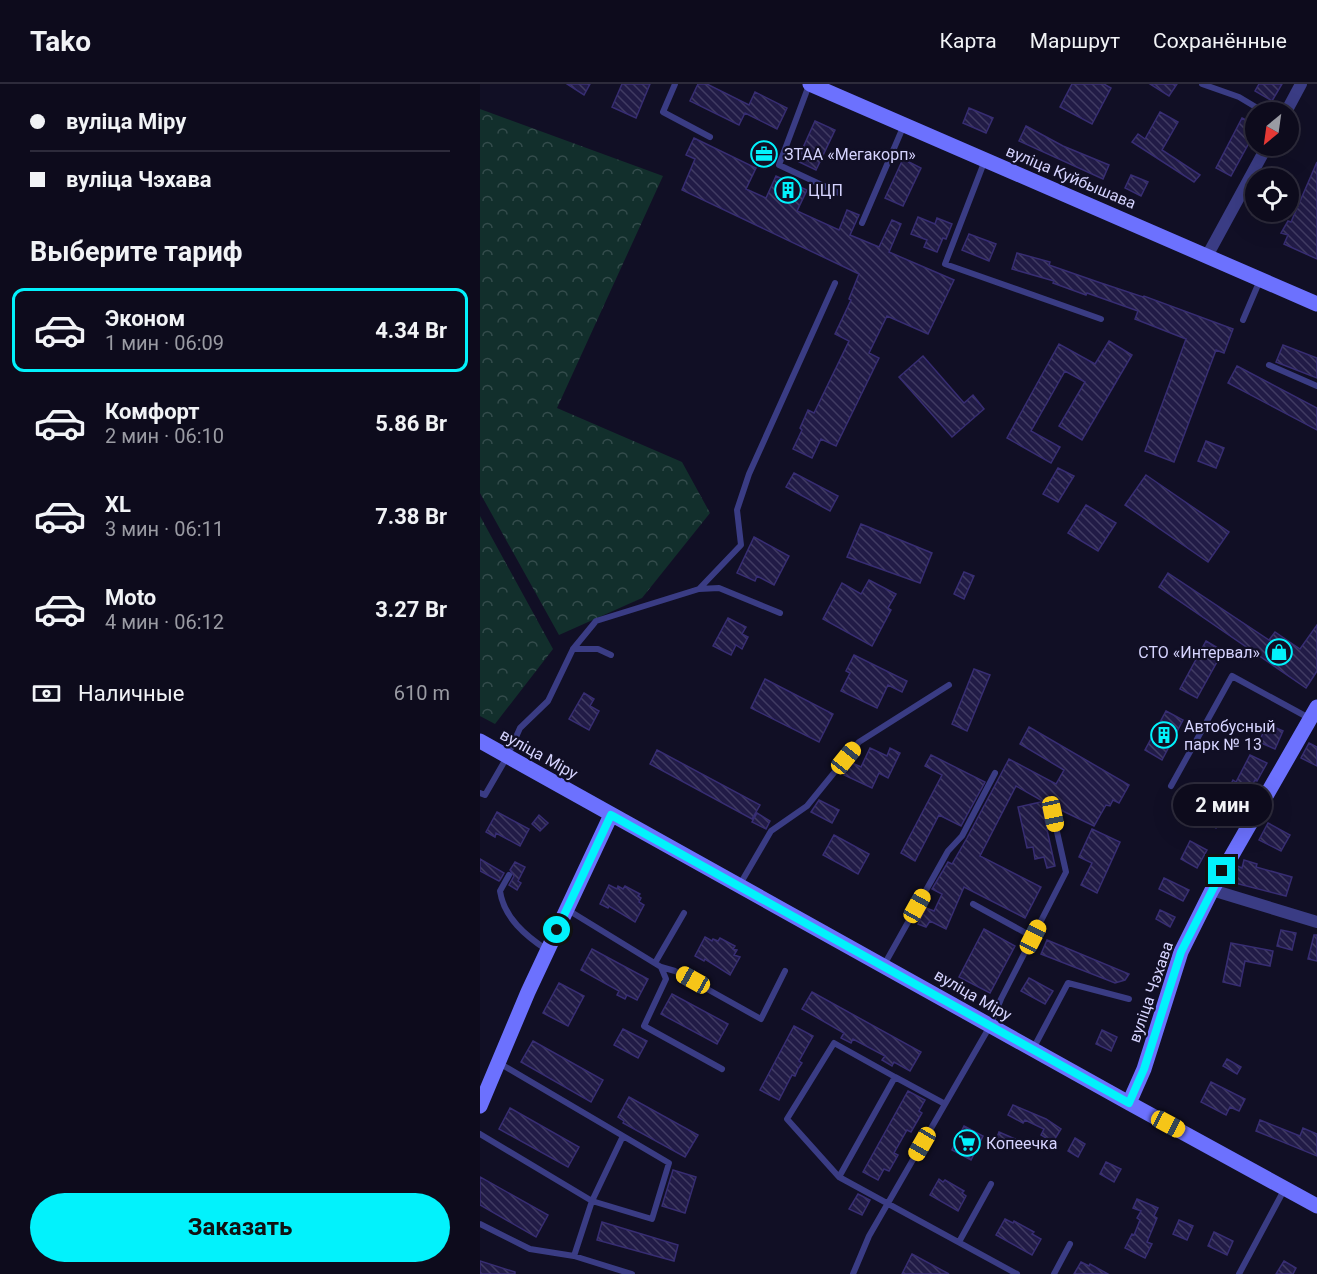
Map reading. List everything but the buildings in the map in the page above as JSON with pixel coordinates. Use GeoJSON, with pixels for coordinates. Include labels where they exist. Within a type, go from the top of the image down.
{"type":"FeatureCollection","features":[{"type":"Feature","properties":{"kind":"main road","name":"вуліца Куйбышава"},"geometry":{"type":"LineString","coordinates":[[809,84],[1317,304]]}},
{"type":"Feature","properties":{"kind":"main road","name":"вуліца Чэхава"},"geometry":{"type":"LineString","coordinates":[[1129,1103],[1144,1069],[1181,952],[1212,890],[1314,716]]}},
{"type":"Feature","properties":{"kind":"main road","name":"вуліца Міру"},"geometry":{"type":"LineString","coordinates":[[480,741],[1317,1206]]}},
{"type":"Feature","properties":{"kind":"main road"},"geometry":{"type":"LineString","coordinates":[[480,1106],[611,815]]}},
{"type":"Feature","properties":{"kind":"street"},"geometry":{"type":"LineString","coordinates":[[1291,102],[1301,84]]}},
{"type":"Feature","properties":{"kind":"street"},"geometry":{"type":"LineString","coordinates":[[1207,256],[1262,156]]}},
{"type":"Feature","properties":{"kind":"street"},"geometry":{"type":"LineString","coordinates":[[1212,890],[1317,922]]}},
{"type":"Feature","properties":{"kind":"lane"},"geometry":{"type":"LineString","coordinates":[[675,84],[663,112],[710,137]]}},
{"type":"Feature","properties":{"kind":"lane"},"geometry":{"type":"LineString","coordinates":[[809,84],[779,165],[839,194]]}},
{"type":"Feature","properties":{"kind":"lane"},"geometry":{"type":"LineString","coordinates":[[1202,84],[1247,102]]}},
{"type":"Feature","properties":{"kind":"lane"},"geometry":{"type":"LineString","coordinates":[[862,223],[904,124]]}},
{"type":"Feature","properties":{"kind":"lane"},"geometry":{"type":"LineString","coordinates":[[985,160],[945,264],[1101,319]]}},
{"type":"Feature","properties":{"kind":"lane"},"geometry":{"type":"LineString","coordinates":[[1243,320],[1260,279]]}},
{"type":"Feature","properties":{"kind":"lane"},"geometry":{"type":"LineString","coordinates":[[699,589],[741,545],[737,510],[749,474],[835,283]]}},
{"type":"Feature","properties":{"kind":"lane"},"geometry":{"type":"LineString","coordinates":[[1269,365],[1317,386]]}},
{"type":"Feature","properties":{"kind":"lane"},"geometry":{"type":"LineString","coordinates":[[480,802],[482,794],[507,757],[520,728],[548,701],[573,649],[596,621],[699,589],[720,588],[780,613]]}},
{"type":"Feature","properties":{"kind":"lane"},"geometry":{"type":"LineString","coordinates":[[573,649],[598,649],[611,655]]}},
{"type":"Feature","properties":{"kind":"lane"},"geometry":{"type":"LineString","coordinates":[[1171,786],[1232,676],[1314,716]]}},
{"type":"Feature","properties":{"kind":"lane"},"geometry":{"type":"LineString","coordinates":[[740,886],[771,831],[807,806],[859,742],[949,685]]}},
{"type":"Feature","properties":{"kind":"lane"},"geometry":{"type":"LineString","coordinates":[[884,965],[948,851],[962,836],[995,773]]}},
{"type":"Feature","properties":{"kind":"lane"},"geometry":{"type":"LineString","coordinates":[[853,1274],[869,1236],[990,1026],[1000,999],[1066,872],[1053,814]]}},
{"type":"Feature","properties":{"kind":"lane"},"geometry":{"type":"LineString","coordinates":[[509,874],[500,891],[505,910],[531,940],[548,951]]}},
{"type":"Feature","properties":{"kind":"lane"},"geometry":{"type":"LineString","coordinates":[[973,904],[1033,937]]}},
{"type":"Feature","properties":{"kind":"lane"},"geometry":{"type":"LineString","coordinates":[[567,909],[658,965],[675,971],[761,1018],[785,971]]}},
{"type":"Feature","properties":{"kind":"lane"},"geometry":{"type":"LineString","coordinates":[[658,965],[684,913]]}},
{"type":"Feature","properties":{"kind":"lane"},"geometry":{"type":"LineString","coordinates":[[658,965],[666,979],[644,1026],[722,1069]]}},
{"type":"Feature","properties":{"kind":"lane"},"geometry":{"type":"LineString","coordinates":[[1033,1050],[1068,983],[1129,999]]}},
{"type":"Feature","properties":{"kind":"lane"},"geometry":{"type":"LineString","coordinates":[[945,1104],[834,1043],[787,1119],[839,1177],[1017,1274]]}},
{"type":"Feature","properties":{"kind":"lane"},"geometry":{"type":"LineString","coordinates":[[480,1134],[592,1201],[652,1219],[669,1163],[498,1062]]}},
{"type":"Feature","properties":{"kind":"lane"},"geometry":{"type":"LineString","coordinates":[[839,1177],[894,1077]]}},
{"type":"Feature","properties":{"kind":"lane"},"geometry":{"type":"LineString","coordinates":[[574,1257],[592,1201],[623,1136]]}},
{"type":"Feature","properties":{"kind":"lane"},"geometry":{"type":"LineString","coordinates":[[959,1242],[991,1184]]}},
{"type":"Feature","properties":{"kind":"lane"},"geometry":{"type":"LineString","coordinates":[[1239,1274],[1286,1188]]}},
{"type":"Feature","properties":{"kind":"lane"},"geometry":{"type":"LineString","coordinates":[[480,1224],[530,1250],[574,1257],[632,1274]]}},
{"type":"Feature","properties":{"kind":"lane"},"geometry":{"type":"LineString","coordinates":[[1054,1274],[1070,1244]]}},
{"type":"Feature","properties":{"kind":"green space"},"geometry":{"type":"Polygon","coordinates":[[[480,109],[663,176],[557,408],[682,462],[710,513],[642,598],[559,635],[480,493],[480,109]]]}},
{"type":"Feature","properties":{"kind":"green space"},"geometry":{"type":"Polygon","coordinates":[[[480,516],[553,649],[495,724],[480,716],[480,516]]]}},
{"type":"Feature","properties":{"kind":"place","name":"ЗТАА «Мегакорп»"},"geometry":{"type":"Point","coordinates":[764,154]}},
{"type":"Feature","properties":{"kind":"place","name":"ЦЦП"},"geometry":{"type":"Point","coordinates":[788,190]}},
{"type":"Feature","properties":{"kind":"place","name":"СТО «Интервал»"},"geometry":{"type":"Point","coordinates":[1279,652]}},
{"type":"Feature","properties":{"kind":"place","name":"Автобусный парк № 13"},"geometry":{"type":"Point","coordinates":[1164,735]}},
{"type":"Feature","properties":{"kind":"place","name":"Копеечка"},"geometry":{"type":"Point","coordinates":[967,1143]}},
{"type":"Feature","properties":{"kind":"route"},"geometry":{"type":"LineString","coordinates":[[557,930],[611,815],[1129,1103],[1144,1069],[1181,952],[1222,871]]}}]}
